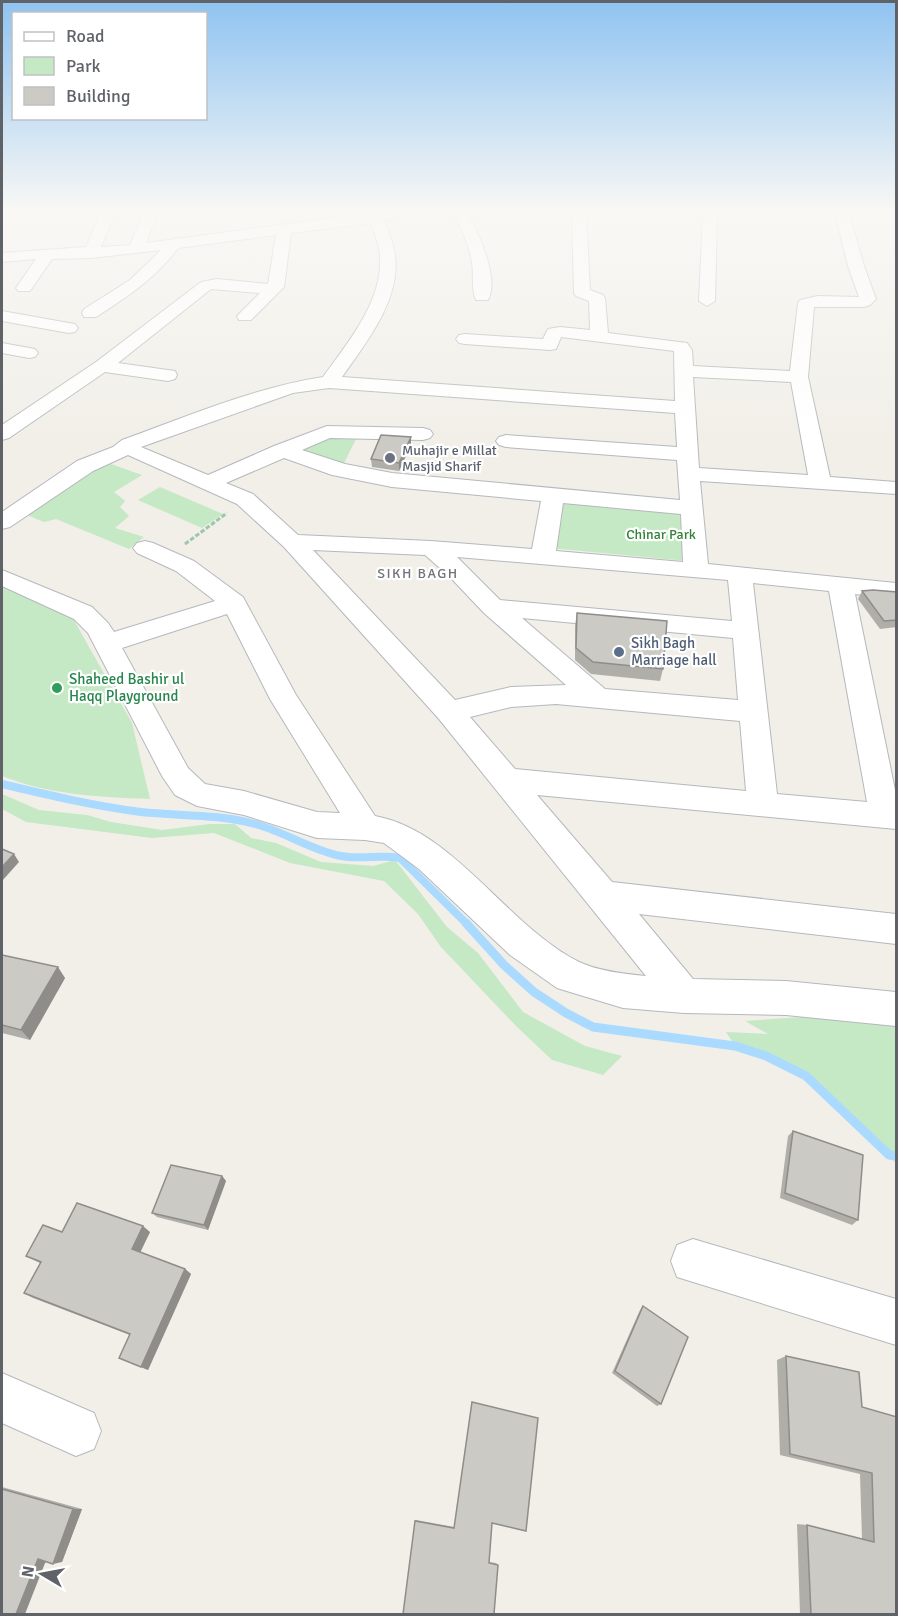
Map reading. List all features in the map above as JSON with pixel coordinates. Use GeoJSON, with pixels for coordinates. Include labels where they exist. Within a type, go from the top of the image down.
{"type":"FeatureCollection","features":[{"type":"Feature","properties":{"kind":"street"},"geometry":{"type":"LineString","coordinates":[[90,313],[129,288]]}},
{"type":"Feature","properties":{"kind":"street"},"geometry":{"type":"LineString","coordinates":[[2,434],[102,366],[203,288]]}},
{"type":"Feature","properties":{"kind":"street"},"geometry":{"type":"LineString","coordinates":[[266,288],[273,289]]}},
{"type":"Feature","properties":{"kind":"street"},"geometry":{"type":"LineString","coordinates":[[329,382],[356,342],[383,288]]}},
{"type":"Feature","properties":{"kind":"street"},"geometry":{"type":"LineString","coordinates":[[482,297],[483,288]]}},
{"type":"Feature","properties":{"kind":"street"},"geometry":{"type":"LineString","coordinates":[[582,288],[582,293],[597,297],[599,336]]}},
{"type":"Feature","properties":{"kind":"street"},"geometry":{"type":"LineString","coordinates":[[707,288],[707,301]]}},
{"type":"Feature","properties":{"kind":"street"},"geometry":{"type":"LineString","coordinates":[[820,482],[799,376],[806,303],[809,301],[864,302],[868,299],[864,288]]}},
{"type":"Feature","properties":{"kind":"street"},"geometry":{"type":"LineString","coordinates":[[245,316],[273,289]]}},
{"type":"Feature","properties":{"kind":"street"},"geometry":{"type":"LineString","coordinates":[[2,316],[69,328]]}},
{"type":"Feature","properties":{"kind":"street"},"geometry":{"type":"LineString","coordinates":[[465,339],[546,345],[552,343],[554,333],[557,332],[681,347],[696,571]]}},
{"type":"Feature","properties":{"kind":"street"},"geometry":{"type":"LineString","coordinates":[[2,348],[29,353]]}},
{"type":"Feature","properties":{"kind":"street"},"geometry":{"type":"LineString","coordinates":[[102,366],[168,375]]}},
{"type":"Feature","properties":{"kind":"street"},"geometry":{"type":"LineString","coordinates":[[684,371],[799,376]]}},
{"type":"Feature","properties":{"kind":"street"},"geometry":{"type":"LineString","coordinates":[[129,451],[129,444],[242,403],[290,388],[329,382],[685,413]]}},
{"type":"Feature","properties":{"kind":"street"},"geometry":{"type":"LineString","coordinates":[[2,522],[84,466],[284,398],[308,393],[332,392],[422,437],[500,465],[553,495],[691,508]]}},
{"type":"Feature","properties":{"kind":"street"},"geometry":{"type":"LineString","coordinates":[[281,450],[340,470],[422,437],[513,406],[685,413]]}},
{"type":"Feature","properties":{"kind":"street"},"geometry":{"type":"LineString","coordinates":[[500,465],[513,406]]}},
{"type":"Feature","properties":{"kind":"street"},"geometry":{"type":"LineString","coordinates":[[207,483],[327,432],[422,437]]}},
{"type":"Feature","properties":{"kind":"street"},"geometry":{"type":"LineString","coordinates":[[129,451],[245,499],[292,542],[449,712],[603,895],[684,996]]}},
{"type":"Feature","properties":{"kind":"street"},"geometry":{"type":"LineString","coordinates":[[500,465],[689,464],[820,482],[897,488]]}},
{"type":"Feature","properties":{"kind":"street"},"geometry":{"type":"LineString","coordinates":[[543,558],[553,495]]}},
{"type":"Feature","properties":{"kind":"street"},"geometry":{"type":"LineString","coordinates":[[292,542],[431,548],[740,574],[897,591]]}},
{"type":"Feature","properties":{"kind":"street"},"geometry":{"type":"LineString","coordinates":[[431,548],[493,607],[597,697]]}},
{"type":"Feature","properties":{"kind":"street"},"geometry":{"type":"LineString","coordinates":[[156,553],[207,581],[234,603],[284,699],[365,827]]}},
{"type":"Feature","properties":{"kind":"street"},"geometry":{"type":"LineString","coordinates":[[740,574],[763,804]]}},
{"type":"Feature","properties":{"kind":"street"},"geometry":{"type":"LineString","coordinates":[[2,577],[83,613],[99,629],[177,776],[186,786],[198,794],[244,803],[317,825],[365,827],[392,832],[431,858],[523,944],[570,976],[623,991],[684,996],[786,998],[897,1009]]}},
{"type":"Feature","properties":{"kind":"street"},"geometry":{"type":"LineString","coordinates":[[506,780],[891,817],[840,584]]}},
{"type":"Feature","properties":{"kind":"street"},"geometry":{"type":"LineString","coordinates":[[108,643],[234,603]]}},
{"type":"Feature","properties":{"kind":"street"},"geometry":{"type":"LineString","coordinates":[[493,607],[745,631]]}},
{"type":"Feature","properties":{"kind":"street"},"geometry":{"type":"LineString","coordinates":[[449,712],[511,697],[556,694],[754,712]]}},
{"type":"Feature","properties":{"kind":"street"},"geometry":{"type":"LineString","coordinates":[[603,895],[897,929]]}},
{"type":"Feature","properties":{"kind":"street"},"geometry":{"type":"LineString","coordinates":[[693,1261],[897,1322]]}},
{"type":"Feature","properties":{"kind":"street"},"geometry":{"type":"LineString","coordinates":[[2,1398],[76,1431]]}},
{"type":"Feature","properties":{"kind":"path"},"geometry":{"type":"LineString","coordinates":[[156,553],[245,499]]}},
{"type":"Feature","properties":{"kind":"green space"},"geometry":{"type":"Polygon","coordinates":[[[358,435],[342,467],[291,450],[314,438],[358,435]]]}},
{"type":"Feature","properties":{"kind":"green space"},"geometry":{"type":"Polygon","coordinates":[[[111,464],[142,475],[114,492],[125,501],[120,507],[129,516],[115,528],[144,537],[129,549],[56,519],[44,522],[27,515],[100,467],[111,464]]]}},
{"type":"Feature","properties":{"kind":"green space"},"geometry":{"type":"Polygon","coordinates":[[[160,487],[223,514],[202,528],[138,500],[160,487]]]}},
{"type":"Feature","properties":{"kind":"green space","name":"Chinar Park"},"geometry":{"type":"Polygon","coordinates":[[[558,499],[685,511],[687,561],[550,548],[558,499]]]}},
{"type":"Feature","properties":{"kind":"green space","name":"Shaheed Bashir ul Haqq Playground"},"geometry":{"type":"Polygon","coordinates":[[[2,583],[71,615],[132,723],[150,799],[93,796],[56,791],[2,776],[2,583]]]}},
{"type":"Feature","properties":{"kind":"green space"},"geometry":{"type":"Polygon","coordinates":[[[2,794],[39,810],[87,815],[111,822],[162,830],[210,824],[235,824],[251,838],[276,843],[321,862],[373,866],[395,860],[447,927],[478,953],[523,1012],[585,1046],[622,1056],[603,1075],[552,1060],[515,1025],[441,947],[418,914],[384,881],[290,863],[214,833],[152,838],[26,822],[2,809],[2,794]]]}},
{"type":"Feature","properties":{"kind":"green space"},"geometry":{"type":"Polygon","coordinates":[[[830,1015],[896,1019],[896,1163],[849,1115],[806,1076],[766,1056],[735,1046],[726,1032],[768,1034],[745,1021],[830,1015]]]}},
{"type":"Feature","properties":{"kind":"building"},"geometry":{"type":"Polygon","coordinates":[[[381,435],[411,437],[399,463],[371,459],[381,435]]]}},
{"type":"Feature","properties":{"kind":"building"},"geometry":{"type":"Polygon","coordinates":[[[862,591],[897,592],[897,620],[884,621],[862,591]]]}},
{"type":"Feature","properties":{"kind":"building","name":"Sikh Bagh Marriage hall"},"geometry":{"type":"Polygon","coordinates":[[[577,613],[667,621],[663,669],[593,662],[576,648],[577,613]]]}},
{"type":"Feature","properties":{"kind":"building"},"geometry":{"type":"Polygon","coordinates":[[[2,849],[14,854],[2,867],[2,849]]]}},
{"type":"Feature","properties":{"kind":"building"},"geometry":{"type":"Polygon","coordinates":[[[2,955],[58,967],[21,1030],[2,1025],[2,955]]]}},
{"type":"Feature","properties":{"kind":"building"},"geometry":{"type":"Polygon","coordinates":[[[793,1131],[863,1155],[858,1220],[785,1193],[793,1131]]]}},
{"type":"Feature","properties":{"kind":"building"},"geometry":{"type":"Polygon","coordinates":[[[171,1165],[222,1176],[204,1225],[152,1213],[171,1165]]]}},
{"type":"Feature","properties":{"kind":"building"},"geometry":{"type":"Polygon","coordinates":[[[77,1203],[143,1226],[132,1249],[185,1269],[141,1367],[119,1358],[130,1334],[24,1293],[41,1262],[26,1256],[43,1225],[62,1232],[77,1203]]]}},
{"type":"Feature","properties":{"kind":"building"},"geometry":{"type":"Polygon","coordinates":[[[643,1306],[688,1337],[661,1404],[615,1371],[643,1306]]]}},
{"type":"Feature","properties":{"kind":"building"},"geometry":{"type":"Polygon","coordinates":[[[786,1356],[859,1372],[862,1407],[897,1417],[897,1614],[811,1614],[807,1525],[874,1542],[872,1473],[790,1454],[786,1356]]]}},
{"type":"Feature","properties":{"kind":"building"},"geometry":{"type":"Polygon","coordinates":[[[472,1402],[538,1418],[526,1531],[492,1523],[489,1563],[498,1565],[494,1614],[403,1614],[415,1521],[454,1528],[472,1402]]]}},
{"type":"Feature","properties":{"kind":"building"},"geometry":{"type":"Polygon","coordinates":[[[2,1489],[73,1509],[53,1564],[38,1559],[16,1614],[2,1614],[2,1489]]]}},
{"type":"Feature","properties":{"kind":"waterway"},"geometry":{"type":"LineString","coordinates":[[2,784],[123,810],[241,821],[266,827],[319,850],[341,856],[400,858],[466,923]]}},
{"type":"Feature","properties":{"kind":"waterway"},"geometry":{"type":"LineString","coordinates":[[466,923],[504,965],[534,992],[566,1013],[593,1027],[735,1046],[766,1056],[806,1076],[889,1155],[896,1156]]}},
{"type":"Feature","properties":{"kind":"place","name":"Muhajir e Millat Masjid Sharif"},"geometry":{"type":"Point","coordinates":[390,458]}},
{"type":"Feature","properties":{"kind":"place","name":"Sikh Bagh Marriage hall"},"geometry":{"type":"Point","coordinates":[619,652]}},
{"type":"Feature","properties":{"kind":"place","name":"Shaheed Bashir ul Haqq Playground"},"geometry":{"type":"Point","coordinates":[57,688]}},
{"type":"Feature","properties":{"kind":"district","name":"SIKH BAGH"},"geometry":{"type":"Point","coordinates":[418,573]}}]}
